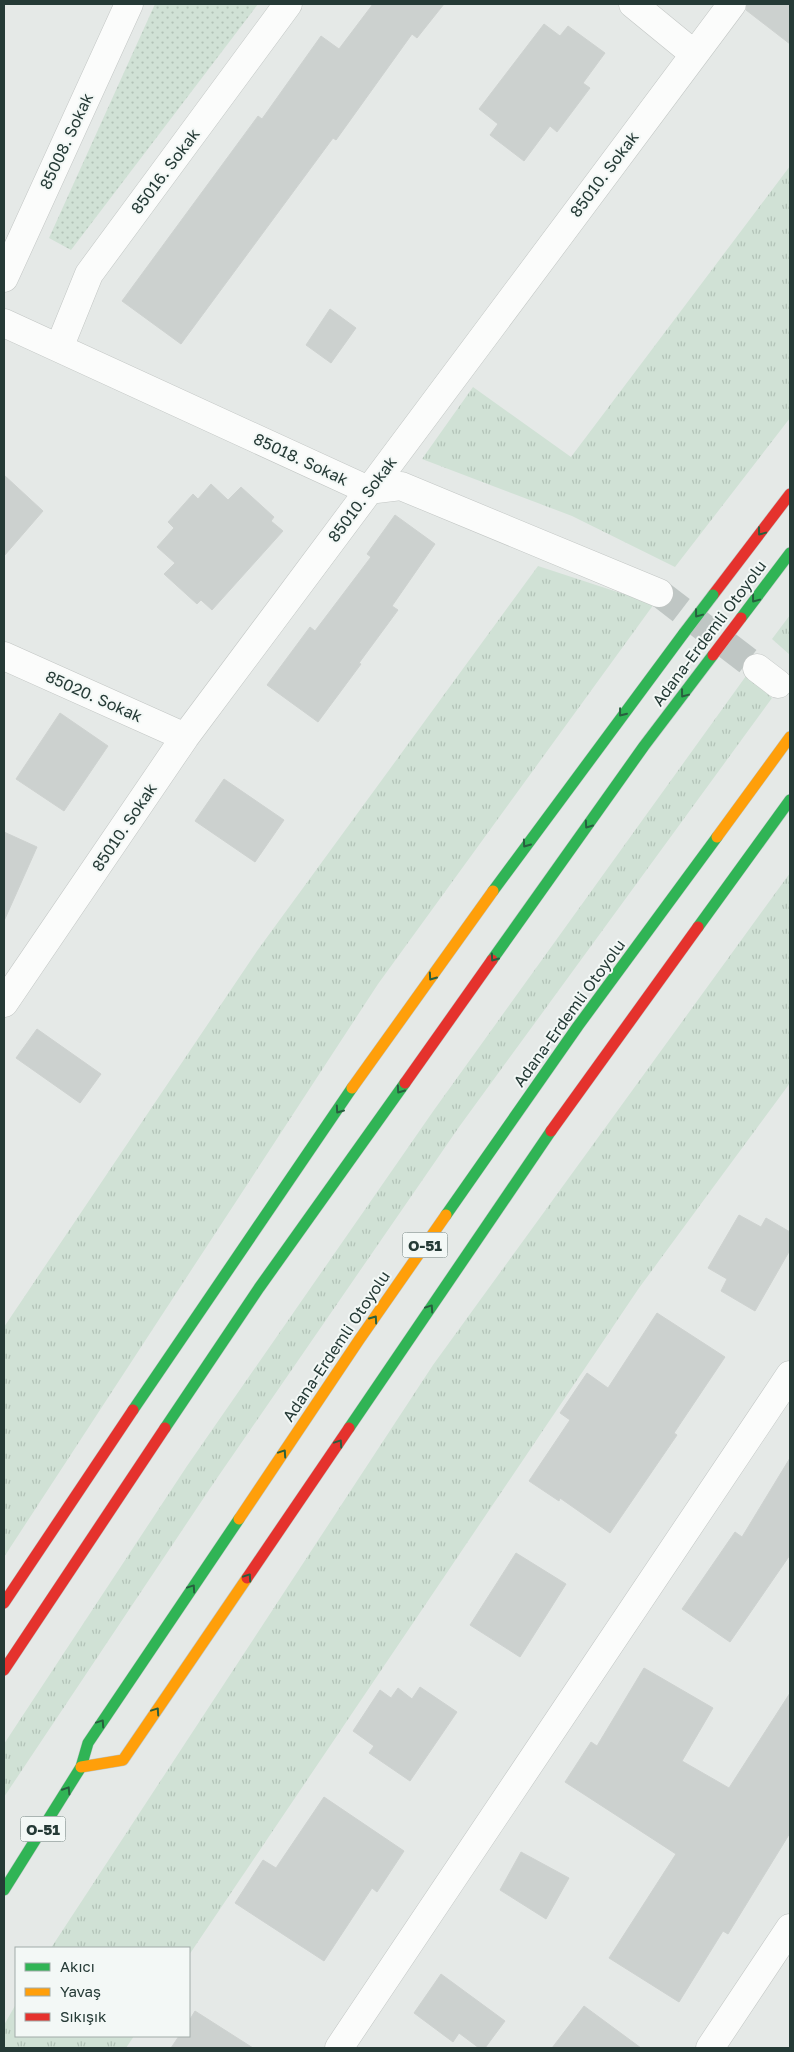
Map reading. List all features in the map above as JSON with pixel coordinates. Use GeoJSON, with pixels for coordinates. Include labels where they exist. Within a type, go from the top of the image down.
{"type":"FeatureCollection","features":[{"type":"Feature","properties":{"kind":"highway"},"geometry":{"type":"LineString","coordinates":[[4,1603],[241,1248],[586,762],[790,494]]}},
{"type":"Feature","properties":{"kind":"highway","name":"Adana-Erdemli Otoyolu"},"geometry":{"type":"LineString","coordinates":[[4,1670],[259,1288],[644,746],[790,553]]}},
{"type":"Feature","properties":{"kind":"highway","name":"Adana-Erdemli Otoyolu"},"geometry":{"type":"LineString","coordinates":[[4,1890],[81,1767],[88,1743],[359,1340],[578,1026],[790,737]]}},
{"type":"Feature","properties":{"kind":"highway"},"geometry":{"type":"LineString","coordinates":[[81,1767],[123,1760],[581,1087],[790,800]]}},
{"type":"Feature","properties":{"kind":"street","name":"85008. Sokak"},"geometry":{"type":"LineString","coordinates":[[4,278],[129,4]]}},
{"type":"Feature","properties":{"kind":"street","name":"85016. Sokak"},"geometry":{"type":"LineString","coordinates":[[59,348],[88,274],[288,4]]}},
{"type":"Feature","properties":{"kind":"street"},"geometry":{"type":"LineString","coordinates":[[633,4],[694,54]]}},
{"type":"Feature","properties":{"kind":"street","name":"85010. Sokak"},"geometry":{"type":"LineString","coordinates":[[6,996],[185,737],[732,4]]}},
{"type":"Feature","properties":{"kind":"street","name":"85018. Sokak"},"geometry":{"type":"LineString","coordinates":[[4,323],[368,490],[401,486],[660,593]]}},
{"type":"Feature","properties":{"kind":"street","name":"85020. Sokak"},"geometry":{"type":"LineString","coordinates":[[4,656],[185,737]]}},
{"type":"Feature","properties":{"kind":"street"},"geometry":{"type":"LineString","coordinates":[[757,668],[778,684]]}},
{"type":"Feature","properties":{"kind":"street"},"geometry":{"type":"LineString","coordinates":[[342,2047],[790,1376]]}},
{"type":"Feature","properties":{"kind":"street"},"geometry":{"type":"LineString","coordinates":[[710,2048],[790,1928]]}},
{"type":"Feature","properties":{"kind":"green space"},"geometry":{"type":"Polygon","coordinates":[[[155,4],[258,4],[71,250],[49,238],[155,4]]]}},
{"type":"Feature","properties":{"kind":"green space"},"geometry":{"type":"Polygon","coordinates":[[[790,166],[790,418],[675,567],[572,516],[422,459],[473,387],[571,457],[790,166]]]}},
{"type":"Feature","properties":{"kind":"green space"},"geometry":{"type":"Polygon","coordinates":[[[538,566],[654,604],[378,984],[4,1557],[4,1327],[257,951],[538,566]]]}},
{"type":"Feature","properties":{"kind":"green space"},"geometry":{"type":"Polygon","coordinates":[[[790,615],[790,655],[772,639],[790,615]]]}},
{"type":"Feature","properties":{"kind":"green space"},"geometry":{"type":"Polygon","coordinates":[[[746,676],[772,698],[459,1127],[215,1481],[4,1797],[4,1744],[187,1466],[434,1110],[746,676]]]}},
{"type":"Feature","properties":{"kind":"green space"},"geometry":{"type":"Polygon","coordinates":[[[790,873],[790,1083],[639,1288],[190,1954],[190,1947],[52,1947],[433,1365],[790,873]]]}},
{"type":"Feature","properties":{"kind":"green space"},"geometry":{"type":"Polygon","coordinates":[[[15,2006],[15,2037],[133,2037],[126,2048],[4,2048],[4,2025],[15,2006]]]}},
{"type":"Feature","properties":{"kind":"building"},"geometry":{"type":"Polygon","coordinates":[[[373,4],[444,4],[417,38],[412,34],[336,140],[333,138],[181,344],[122,301],[258,116],[262,119],[321,36],[339,49],[373,4]]]}},
{"type":"Feature","properties":{"kind":"building"},"geometry":{"type":"Polygon","coordinates":[[[747,4],[790,4],[790,44],[746,10],[747,4]]]}},
{"type":"Feature","properties":{"kind":"building"},"geometry":{"type":"Polygon","coordinates":[[[544,24],[560,36],[568,26],[605,53],[583,83],[590,88],[557,132],[550,126],[524,161],[490,135],[498,124],[479,109],[544,24]]]}},
{"type":"Feature","properties":{"kind":"building"},"geometry":{"type":"Polygon","coordinates":[[[330,309],[356,328],[331,363],[306,345],[330,309]]]}},
{"type":"Feature","properties":{"kind":"building"},"geometry":{"type":"Polygon","coordinates":[[[4,475],[43,511],[4,556],[4,475]]]}},
{"type":"Feature","properties":{"kind":"building"},"geometry":{"type":"Polygon","coordinates":[[[211,484],[228,500],[241,487],[274,517],[271,521],[283,531],[212,610],[201,600],[197,604],[164,574],[175,563],[157,547],[174,528],[168,522],[193,494],[198,499],[211,484]]]}},
{"type":"Feature","properties":{"kind":"building"},"geometry":{"type":"Polygon","coordinates":[[[395,515],[435,544],[392,606],[398,610],[318,722],[267,685],[310,627],[315,631],[371,557],[367,554],[395,515]]]}},
{"type":"Feature","properties":{"kind":"building"},"geometry":{"type":"Polygon","coordinates":[[[60,713],[108,746],[64,811],[16,779],[60,713]]]}},
{"type":"Feature","properties":{"kind":"building"},"geometry":{"type":"Polygon","coordinates":[[[224,779],[284,820],[255,862],[195,821],[224,779]]]}},
{"type":"Feature","properties":{"kind":"building"},"geometry":{"type":"Polygon","coordinates":[[[4,832],[37,847],[4,921],[4,832]]]}},
{"type":"Feature","properties":{"kind":"building"},"geometry":{"type":"Polygon","coordinates":[[[37,1029],[101,1074],[80,1103],[16,1058],[37,1029]]]}},
{"type":"Feature","properties":{"kind":"building"},"geometry":{"type":"Polygon","coordinates":[[[739,1215],[761,1227],[766,1218],[790,1232],[790,1250],[755,1311],[721,1291],[727,1279],[708,1268],[739,1215]]]}},
{"type":"Feature","properties":{"kind":"building"},"geometry":{"type":"Polygon","coordinates":[[[657,1313],[725,1357],[674,1433],[677,1435],[610,1533],[560,1498],[559,1501],[529,1481],[570,1420],[560,1413],[587,1373],[608,1388],[657,1313]]]}},
{"type":"Feature","properties":{"kind":"building"},"geometry":{"type":"Polygon","coordinates":[[[790,1458],[790,1555],[730,1642],[682,1609],[735,1532],[742,1537],[790,1458]]]}},
{"type":"Feature","properties":{"kind":"building"},"geometry":{"type":"Polygon","coordinates":[[[516,1553],[566,1584],[520,1657],[470,1625],[516,1553]]]}},
{"type":"Feature","properties":{"kind":"building"},"geometry":{"type":"Polygon","coordinates":[[[644,1668],[713,1708],[682,1761],[729,1788],[790,1693],[790,1833],[728,1934],[723,1931],[679,2002],[609,1958],[676,1854],[565,1782],[591,1742],[597,1746],[644,1668]]]}},
{"type":"Feature","properties":{"kind":"building"},"geometry":{"type":"Polygon","coordinates":[[[420,1687],[457,1712],[410,1781],[369,1753],[374,1746],[353,1731],[380,1690],[391,1698],[398,1688],[412,1699],[420,1687]]]}},
{"type":"Feature","properties":{"kind":"building"},"geometry":{"type":"Polygon","coordinates":[[[324,1797],[404,1851],[377,1892],[372,1888],[324,1961],[235,1903],[263,1860],[276,1868],[324,1797]]]}},
{"type":"Feature","properties":{"kind":"building"},"geometry":{"type":"Polygon","coordinates":[[[521,1852],[569,1878],[546,1919],[500,1890],[521,1852]]]}},
{"type":"Feature","properties":{"kind":"building"},"geometry":{"type":"Polygon","coordinates":[[[441,1974],[505,2021],[485,2048],[479,2048],[459,2033],[453,2042],[414,2013],[441,1974]]]}},
{"type":"Feature","properties":{"kind":"building"},"geometry":{"type":"Polygon","coordinates":[[[584,2006],[641,2048],[552,2048],[584,2006]]]}},
{"type":"Feature","properties":{"kind":"building"},"geometry":{"type":"Polygon","coordinates":[[[195,2011],[253,2048],[171,2048],[178,2037],[190,2037],[190,2019],[195,2011]]]}},
{"type":"Feature","properties":{"kind":"tunnel"},"geometry":{"type":"LineString","coordinates":[[659,593],[757,668]]}},
{"type":"Feature","properties":{"kind":"traffic: fast"},"geometry":{"type":"LineString","coordinates":[[741,618],[790,553]]}},
{"type":"Feature","properties":{"kind":"traffic: fast"},"geometry":{"type":"LineString","coordinates":[[684,633],[713,595]]}},
{"type":"Feature","properties":{"kind":"traffic: fast"},"geometry":{"type":"LineString","coordinates":[[493,891],[684,633]]}},
{"type":"Feature","properties":{"kind":"traffic: fast"},"geometry":{"type":"LineString","coordinates":[[492,960],[644,746],[713,655]]}},
{"type":"Feature","properties":{"kind":"traffic: fast"},"geometry":{"type":"LineString","coordinates":[[698,927],[790,800]]}},
{"type":"Feature","properties":{"kind":"traffic: fast"},"geometry":{"type":"LineString","coordinates":[[446,1215],[578,1026],[717,837]]}},
{"type":"Feature","properties":{"kind":"traffic: fast"},"geometry":{"type":"LineString","coordinates":[[165,1428],[259,1288],[405,1083]]}},
{"type":"Feature","properties":{"kind":"traffic: fast"},"geometry":{"type":"LineString","coordinates":[[133,1410],[352,1088]]}},
{"type":"Feature","properties":{"kind":"traffic: fast"},"geometry":{"type":"LineString","coordinates":[[349,1428],[551,1131]]}},
{"type":"Feature","properties":{"kind":"traffic: fast"},"geometry":{"type":"LineString","coordinates":[[4,1890],[81,1767],[88,1743],[239,1519]]}},
{"type":"Feature","properties":{"kind":"traffic: slow"},"geometry":{"type":"LineString","coordinates":[[717,837],[790,737]]}},
{"type":"Feature","properties":{"kind":"traffic: slow"},"geometry":{"type":"LineString","coordinates":[[352,1088],[493,891]]}},
{"type":"Feature","properties":{"kind":"traffic: slow"},"geometry":{"type":"LineString","coordinates":[[239,1519],[359,1340],[446,1215]]}},
{"type":"Feature","properties":{"kind":"traffic: slow"},"geometry":{"type":"LineString","coordinates":[[81,1767],[123,1760],[247,1578]]}},
{"type":"Feature","properties":{"kind":"traffic: jam"},"geometry":{"type":"LineString","coordinates":[[713,595],[790,494]]}},
{"type":"Feature","properties":{"kind":"traffic: jam"},"geometry":{"type":"LineString","coordinates":[[713,655],[741,618]]}},
{"type":"Feature","properties":{"kind":"traffic: jam"},"geometry":{"type":"LineString","coordinates":[[551,1131],[698,927]]}},
{"type":"Feature","properties":{"kind":"traffic: jam"},"geometry":{"type":"LineString","coordinates":[[405,1083],[492,960]]}},
{"type":"Feature","properties":{"kind":"traffic: jam"},"geometry":{"type":"LineString","coordinates":[[4,1603],[133,1410]]}},
{"type":"Feature","properties":{"kind":"traffic: jam"},"geometry":{"type":"LineString","coordinates":[[4,1670],[165,1428]]}},
{"type":"Feature","properties":{"kind":"traffic: jam"},"geometry":{"type":"LineString","coordinates":[[247,1578],[349,1428]]}}]}
